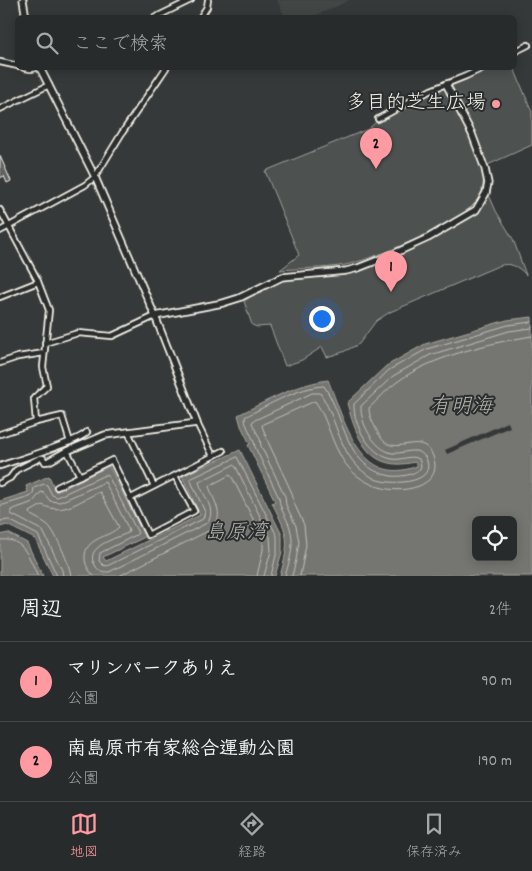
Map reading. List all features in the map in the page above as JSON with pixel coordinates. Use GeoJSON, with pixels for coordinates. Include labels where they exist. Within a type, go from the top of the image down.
{"type":"FeatureCollection","features":[{"type":"Feature","properties":{"kind":"street"},"geometry":{"type":"LineString","coordinates":[[23,0],[26,15]]}},
{"type":"Feature","properties":{"kind":"street"},"geometry":{"type":"LineString","coordinates":[[160,15],[191,0]]}},
{"type":"Feature","properties":{"kind":"street"},"geometry":{"type":"LineString","coordinates":[[202,15],[207,7],[208,0]]}},
{"type":"Feature","properties":{"kind":"street"},"geometry":{"type":"LineString","coordinates":[[517,50],[528,45]]}},
{"type":"Feature","properties":{"kind":"street"},"geometry":{"type":"LineString","coordinates":[[0,62],[15,65]]}},
{"type":"Feature","properties":{"kind":"street"},"geometry":{"type":"LineString","coordinates":[[41,70],[95,177],[197,423],[213,456]]}},
{"type":"Feature","properties":{"kind":"street"},"geometry":{"type":"LineString","coordinates":[[0,231],[85,185],[95,177],[122,132],[165,70]]}},
{"type":"Feature","properties":{"kind":"street"},"geometry":{"type":"LineString","coordinates":[[378,119],[431,90],[478,70]]}},
{"type":"Feature","properties":{"kind":"street"},"geometry":{"type":"LineString","coordinates":[[45,343],[78,333],[112,336],[154,316],[223,303],[239,298],[282,277],[346,271],[358,268],[428,238],[476,210],[486,193],[488,183],[486,169],[472,134],[446,84]]}},
{"type":"Feature","properties":{"kind":"street"},"geometry":{"type":"LineString","coordinates":[[0,109],[49,85]]}},
{"type":"Feature","properties":{"kind":"street"},"geometry":{"type":"LineString","coordinates":[[0,210],[38,282],[49,310],[43,367],[47,386],[34,398],[36,422]]}},
{"type":"Feature","properties":{"kind":"street"},"geometry":{"type":"LineString","coordinates":[[0,297],[38,282]]}},
{"type":"Feature","properties":{"kind":"street"},"geometry":{"type":"LineString","coordinates":[[0,362],[44,353]]}},
{"type":"Feature","properties":{"kind":"street"},"geometry":{"type":"LineString","coordinates":[[0,434],[62,416],[70,442]]}},
{"type":"Feature","properties":{"kind":"street"},"geometry":{"type":"LineString","coordinates":[[0,483],[10,478],[16,470],[40,458],[46,462],[49,461],[68,450],[105,435],[197,423]]}},
{"type":"Feature","properties":{"kind":"street"},"geometry":{"type":"LineString","coordinates":[[0,466],[70,442],[84,436],[87,432]]}},
{"type":"Feature","properties":{"kind":"street"},"geometry":{"type":"LineString","coordinates":[[128,432],[154,486]]}},
{"type":"Feature","properties":{"kind":"street"},"geometry":{"type":"LineString","coordinates":[[45,450],[49,461]]}},
{"type":"Feature","properties":{"kind":"street"},"geometry":{"type":"LineString","coordinates":[[68,450],[80,476]]}},
{"type":"Feature","properties":{"kind":"street"},"geometry":{"type":"LineString","coordinates":[[131,498],[224,451]]}},
{"type":"Feature","properties":{"kind":"street"},"geometry":{"type":"LineString","coordinates":[[57,487],[112,460],[148,535],[194,512],[175,476]]}},
{"type":"Feature","properties":{"kind":"shaded area"},"geometry":{"type":"Polygon","coordinates":[[[277,0],[350,0],[318,15],[284,15],[277,0]]]}},
{"type":"Feature","properties":{"kind":"shaded area"},"geometry":{"type":"Polygon","coordinates":[[[483,70],[515,70],[532,112],[532,145],[483,167],[482,191],[475,203],[466,211],[434,231],[394,249],[358,262],[321,268],[280,270],[299,255],[265,171],[368,129],[395,109],[483,70]]]}},
{"type":"Feature","properties":{"kind":"shaded area"},"geometry":{"type":"Polygon","coordinates":[[[489,195],[496,211],[513,239],[526,275],[514,266],[506,264],[498,266],[390,312],[376,321],[359,344],[343,352],[327,357],[322,347],[302,360],[285,366],[270,326],[257,327],[252,325],[244,301],[256,293],[285,279],[347,274],[396,257],[470,218],[479,211],[489,195]]]}},
{"type":"Feature","properties":{"kind":"water","name":"有明海"},"geometry":{"type":"Polygon","coordinates":[[[532,317],[532,576],[280,576],[286,546],[285,531],[272,503],[275,501],[248,445],[250,444],[238,415],[293,389],[328,380],[348,430],[357,446],[368,459],[381,468],[397,471],[417,466],[415,462],[387,463],[376,458],[361,441],[347,403],[386,366],[425,344],[507,320],[532,317]]]}},
{"type":"Feature","properties":{"kind":"water","name":"島原湾"},"geometry":{"type":"Polygon","coordinates":[[[240,450],[282,535],[282,552],[275,576],[53,576],[35,539],[7,525],[0,527],[0,501],[28,492],[26,486],[49,476],[56,492],[109,466],[145,537],[103,557],[106,561],[200,515],[182,476],[240,450]]]}},
{"type":"Feature","properties":{"kind":"water"},"geometry":{"type":"Polygon","coordinates":[[[8,533],[27,543],[43,576],[0,576],[0,535],[8,533]]]}},
{"type":"Feature","properties":{"kind":"pier"},"geometry":{"type":"Polygon","coordinates":[[[508,422],[510,427],[447,454],[445,450],[508,422]]]}},
{"type":"Feature","properties":{"kind":"building"},"geometry":{"type":"Polygon","coordinates":[[[0,156],[11,181],[7,183],[4,176],[0,178],[0,156]]]}},
{"type":"Feature","properties":{"kind":"place","name":"多目的芝生広場"},"geometry":{"type":"Point","coordinates":[496,104]}},
{"type":"Feature","properties":{"kind":"place","name":"南島原市有家総合運動公園"},"geometry":{"type":"Point","coordinates":[376,169]}},
{"type":"Feature","properties":{"kind":"place","name":"マリンパークありえ"},"geometry":{"type":"Point","coordinates":[391,292]}}]}
